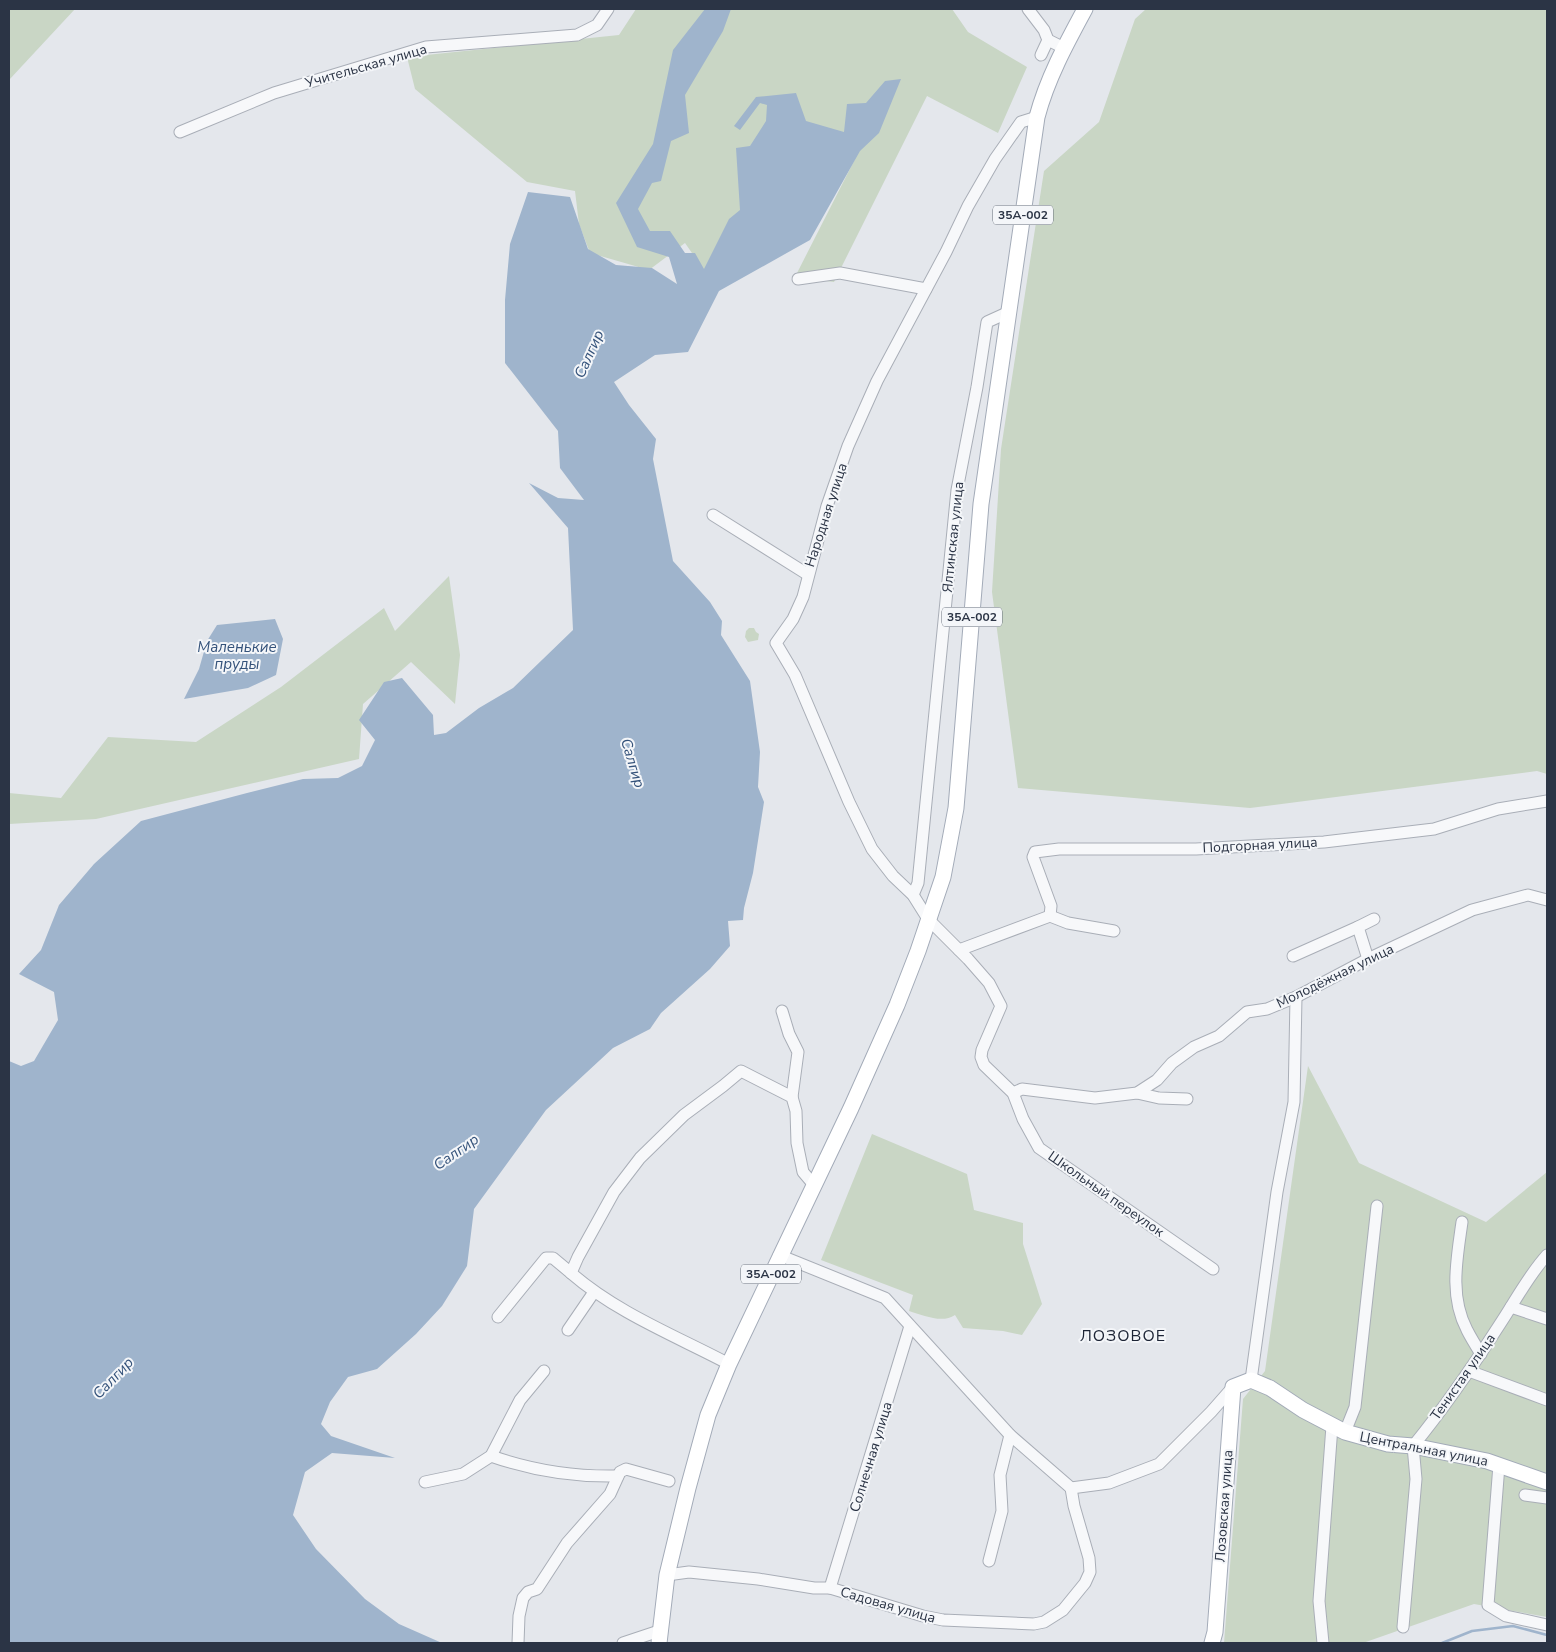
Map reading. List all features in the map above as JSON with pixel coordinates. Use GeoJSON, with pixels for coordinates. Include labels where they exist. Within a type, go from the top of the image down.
{"type":"FeatureCollection","features":[{"type":"Feature","properties":{"kind":"main road","name":"35А-002"},"geometry":{"type":"LineString","coordinates":[[659,1637],[668,1575],[688,1488],[708,1415],[779,1255],[814,1185],[897,1004],[943,877],[956,808],[981,504],[1037,117],[1042,96],[1064,48],[1085,9]]}},
{"type":"Feature","properties":{"kind":"main road"},"geometry":{"type":"LineString","coordinates":[[1233,1387],[1252,1380]]}},
{"type":"Feature","properties":{"kind":"main road","name":"Центральная улица"},"geometry":{"type":"LineString","coordinates":[[1252,1380],[1270,1388],[1303,1410],[1339,1429],[1388,1444],[1413,1446],[1487,1461],[1547,1482]]}},
{"type":"Feature","properties":{"kind":"main road","name":"Лозовская улица"},"geometry":{"type":"LineString","coordinates":[[1212,1643],[1215,1632],[1233,1387]]}},
{"type":"Feature","properties":{"kind":"street","name":"Учительская улица"},"geometry":{"type":"LineString","coordinates":[[180,132],[274,93],[426,47],[577,35],[597,25],[608,9]]}},
{"type":"Feature","properties":{"kind":"street"},"geometry":{"type":"LineString","coordinates":[[1028,9],[1044,30],[1048,40],[1064,48]]}},
{"type":"Feature","properties":{"kind":"street"},"geometry":{"type":"LineString","coordinates":[[1040,56],[1048,40]]}},
{"type":"Feature","properties":{"kind":"street","name":"Народная улица"},"geometry":{"type":"LineString","coordinates":[[982,1057],[982,1050],[1001,1006],[989,983],[960,950],[928,919],[913,895],[893,876],[872,849],[849,802],[795,675],[776,643],[793,619],[802,597],[827,506],[848,446],[877,381],[968,206],[995,159],[1021,122],[1037,117]]}},
{"type":"Feature","properties":{"kind":"street"},"geometry":{"type":"LineString","coordinates":[[798,279],[840,273],[926,289]]}},
{"type":"Feature","properties":{"kind":"street","name":"Ялтинская улица"},"geometry":{"type":"LineString","coordinates":[[913,895],[918,883],[957,490],[977,387],[987,322],[1009,312]]}},
{"type":"Feature","properties":{"kind":"street"},"geometry":{"type":"LineString","coordinates":[[713,515],[808,574]]}},
{"type":"Feature","properties":{"kind":"street","name":"Подгорная улица"},"geometry":{"type":"LineString","coordinates":[[1050,916],[1051,906],[1033,857],[1035,852],[1059,849],[1196,849],[1324,842],[1434,829],[1498,809],[1547,801]]}},
{"type":"Feature","properties":{"kind":"street","name":"Молодёжная улица"},"geometry":{"type":"LineString","coordinates":[[1013,1093],[1022,1090],[1095,1098],[1137,1093],[1157,1080],[1172,1063],[1194,1047],[1219,1036],[1247,1012],[1267,1009],[1296,997],[1368,959],[1472,910],[1528,896],[1547,900]]}},
{"type":"Feature","properties":{"kind":"street"},"geometry":{"type":"LineString","coordinates":[[960,950],[1050,916],[1068,923],[1114,931]]}},
{"type":"Feature","properties":{"kind":"street"},"geometry":{"type":"LineString","coordinates":[[1293,956],[1374,919]]}},
{"type":"Feature","properties":{"kind":"street"},"geometry":{"type":"LineString","coordinates":[[1358,927],[1368,959]]}},
{"type":"Feature","properties":{"kind":"street"},"geometry":{"type":"LineString","coordinates":[[1252,1380],[1276,1192],[1294,1102],[1296,997]]}},
{"type":"Feature","properties":{"kind":"street"},"geometry":{"type":"LineString","coordinates":[[782,1011],[789,1034],[798,1052],[792,1097],[796,1111],[797,1143],[803,1172],[814,1185]]}},
{"type":"Feature","properties":{"kind":"street","name":"Школьный переулок"},"geometry":{"type":"LineString","coordinates":[[982,1057],[984,1065],[1013,1093],[1023,1119],[1039,1148],[1213,1269]]}},
{"type":"Feature","properties":{"kind":"street"},"geometry":{"type":"LineString","coordinates":[[571,1273],[614,1192],[640,1158],[684,1115],[741,1070],[792,1097]]}},
{"type":"Feature","properties":{"kind":"street"},"geometry":{"type":"LineString","coordinates":[[1137,1093],[1159,1098],[1187,1099]]}},
{"type":"Feature","properties":{"kind":"street"},"geometry":{"type":"LineString","coordinates":[[1323,1643],[1319,1602],[1339,1429],[1355,1407],[1377,1206]]}},
{"type":"Feature","properties":{"kind":"street"},"geometry":{"type":"LineString","coordinates":[[1462,1222],[1456,1268],[1456,1298],[1466,1329],[1481,1354]]}},
{"type":"Feature","properties":{"kind":"street"},"geometry":{"type":"LineString","coordinates":[[779,1255],[884,1298],[1010,1435],[1071,1488],[1109,1483],[1159,1464],[1233,1387]]}},
{"type":"Feature","properties":{"kind":"street","name":"Тенистая улица"},"geometry":{"type":"LineString","coordinates":[[1413,1446],[1442,1410],[1481,1354],[1532,1271],[1547,1255]]}},
{"type":"Feature","properties":{"kind":"street"},"geometry":{"type":"LineString","coordinates":[[498,1317],[546,1258],[553,1258],[594,1292],[729,1364]]}},
{"type":"Feature","properties":{"kind":"street"},"geometry":{"type":"LineString","coordinates":[[568,1330],[594,1292]]}},
{"type":"Feature","properties":{"kind":"street"},"geometry":{"type":"LineString","coordinates":[[1511,1308],[1547,1319]]}},
{"type":"Feature","properties":{"kind":"street","name":"Солнечная улица"},"geometry":{"type":"LineString","coordinates":[[830,1588],[910,1326]]}},
{"type":"Feature","properties":{"kind":"street"},"geometry":{"type":"LineString","coordinates":[[425,1482],[463,1474],[491,1456],[520,1400],[544,1371]]}},
{"type":"Feature","properties":{"kind":"street"},"geometry":{"type":"LineString","coordinates":[[1468,1371],[1547,1400]]}},
{"type":"Feature","properties":{"kind":"street"},"geometry":{"type":"LineString","coordinates":[[989,1561],[1002,1511],[1000,1475],[1010,1435]]}},
{"type":"Feature","properties":{"kind":"street"},"geometry":{"type":"LineString","coordinates":[[1403,1628],[1416,1479],[1413,1446]]}},
{"type":"Feature","properties":{"kind":"street"},"geometry":{"type":"LineString","coordinates":[[491,1456],[519,1466],[597,1476],[618,1476]]}},
{"type":"Feature","properties":{"kind":"street"},"geometry":{"type":"LineString","coordinates":[[1500,1465],[1488,1605],[1506,1616],[1547,1625]]}},
{"type":"Feature","properties":{"kind":"street"},"geometry":{"type":"LineString","coordinates":[[518,1643],[518,1616],[523,1598],[528,1592],[537,1589],[567,1543],[610,1494],[620,1472],[626,1469],[669,1481]]}},
{"type":"Feature","properties":{"kind":"street","name":"Садовая улица"},"geometry":{"type":"LineString","coordinates":[[668,1575],[689,1572],[758,1579],[814,1588],[830,1588],[942,1620],[1034,1624],[1044,1622],[1062,1610],[1084,1583],[1090,1572],[1090,1558],[1074,1506],[1071,1488]]}},
{"type":"Feature","properties":{"kind":"street"},"geometry":{"type":"LineString","coordinates":[[1524,1495],[1547,1498]]}},
{"type":"Feature","properties":{"kind":"street"},"geometry":{"type":"LineString","coordinates":[[623,1643],[659,1637]]}},
{"type":"Feature","properties":{"kind":"green space"},"geometry":{"type":"Polygon","coordinates":[[[9,9],[75,9],[9,80],[9,9]]]}},
{"type":"Feature","properties":{"kind":"green space"},"geometry":{"type":"Polygon","coordinates":[[[636,9],[952,9],[968,32],[1027,67],[998,133],[927,96],[834,282],[795,277],[855,159],[708,276],[685,243],[649,270],[590,253],[579,224],[575,191],[527,182],[415,89],[407,57],[619,35],[636,9]]]}},
{"type":"Feature","properties":{"kind":"green space"},"geometry":{"type":"Polygon","coordinates":[[[1146,9],[1547,9],[1547,774],[1537,771],[1250,808],[1018,788],[992,592],[1001,449],[1044,171],[1099,122],[1135,19],[1146,9]]]}},
{"type":"Feature","properties":{"kind":"green space"},"geometry":{"type":"Polygon","coordinates":[[[449,576],[460,655],[455,704],[411,662],[363,704],[359,759],[96,819],[9,824],[9,793],[61,798],[108,737],[196,742],[281,687],[384,608],[395,631],[449,576]]]}},
{"type":"Feature","properties":{"kind":"green space"},"geometry":{"type":"Polygon","coordinates":[[[749,628],[754,628],[759,634],[758,640],[748,642],[745,637],[746,631],[749,628]]]}},
{"type":"Feature","properties":{"kind":"green space"},"geometry":{"type":"Polygon","coordinates":[[[1308,1066],[1359,1163],[1486,1222],[1547,1172],[1547,1617],[1474,1604],[1363,1643],[1224,1643],[1243,1399],[1265,1371],[1308,1066]]]}},
{"type":"Feature","properties":{"kind":"green space"},"geometry":{"type":"Polygon","coordinates":[[[872,1134],[967,1174],[974,1210],[1023,1223],[1023,1244],[1042,1304],[1022,1335],[1003,1331],[963,1328],[955,1315],[950,1318],[938,1319],[909,1311],[913,1295],[821,1260],[872,1134]]]}},
{"type":"Feature","properties":{"kind":"water","name":"Салгир"},"geometry":{"type":"Polygon","coordinates":[[[705,9],[731,9],[723,31],[685,95],[689,133],[671,141],[661,181],[652,183],[638,209],[650,231],[670,231],[685,253],[695,253],[704,269],[729,219],[740,210],[736,148],[750,146],[766,121],[767,105],[760,103],[740,130],[734,126],[756,97],[796,93],[806,121],[844,132],[847,104],[866,103],[885,81],[901,79],[879,133],[860,151],[810,240],[719,291],[688,352],[655,355],[614,382],[629,405],[656,439],[653,459],[673,561],[710,602],[722,621],[721,635],[750,681],[760,752],[758,787],[764,802],[753,873],[744,908],[743,920],[728,921],[730,946],[710,969],[661,1013],[650,1029],[613,1048],[546,1110],[474,1209],[467,1266],[442,1306],[416,1334],[377,1369],[348,1377],[330,1402],[321,1424],[331,1436],[395,1458],[332,1453],[305,1472],[293,1515],[316,1549],[365,1599],[399,1624],[442,1643],[9,1643],[9,1061],[21,1066],[34,1061],[58,1020],[54,992],[19,974],[41,950],[59,905],[94,864],[141,821],[303,779],[338,778],[362,766],[375,740],[359,720],[384,682],[402,678],[433,715],[434,735],[446,733],[479,708],[513,688],[573,630],[568,528],[529,483],[558,498],[584,500],[560,468],[558,431],[505,363],[505,300],[510,244],[528,192],[570,197],[588,249],[616,265],[652,268],[677,284],[669,257],[637,247],[616,203],[653,144],[673,50],[705,9]]]}},
{"type":"Feature","properties":{"kind":"water","name":"Маленькие пруды"},"geometry":{"type":"Polygon","coordinates":[[[275,619],[283,639],[276,675],[248,688],[184,699],[199,669],[207,641],[217,625],[275,619]]]}},
{"type":"Feature","properties":{"kind":"waterway"},"geometry":{"type":"LineString","coordinates":[[1442,1643],[1472,1631],[1513,1626],[1547,1635]]}},
{"type":"Feature","properties":{"kind":"district","name":"ЛОЗОВОЕ"},"geometry":{"type":"Point","coordinates":[1123,1336]}}]}
